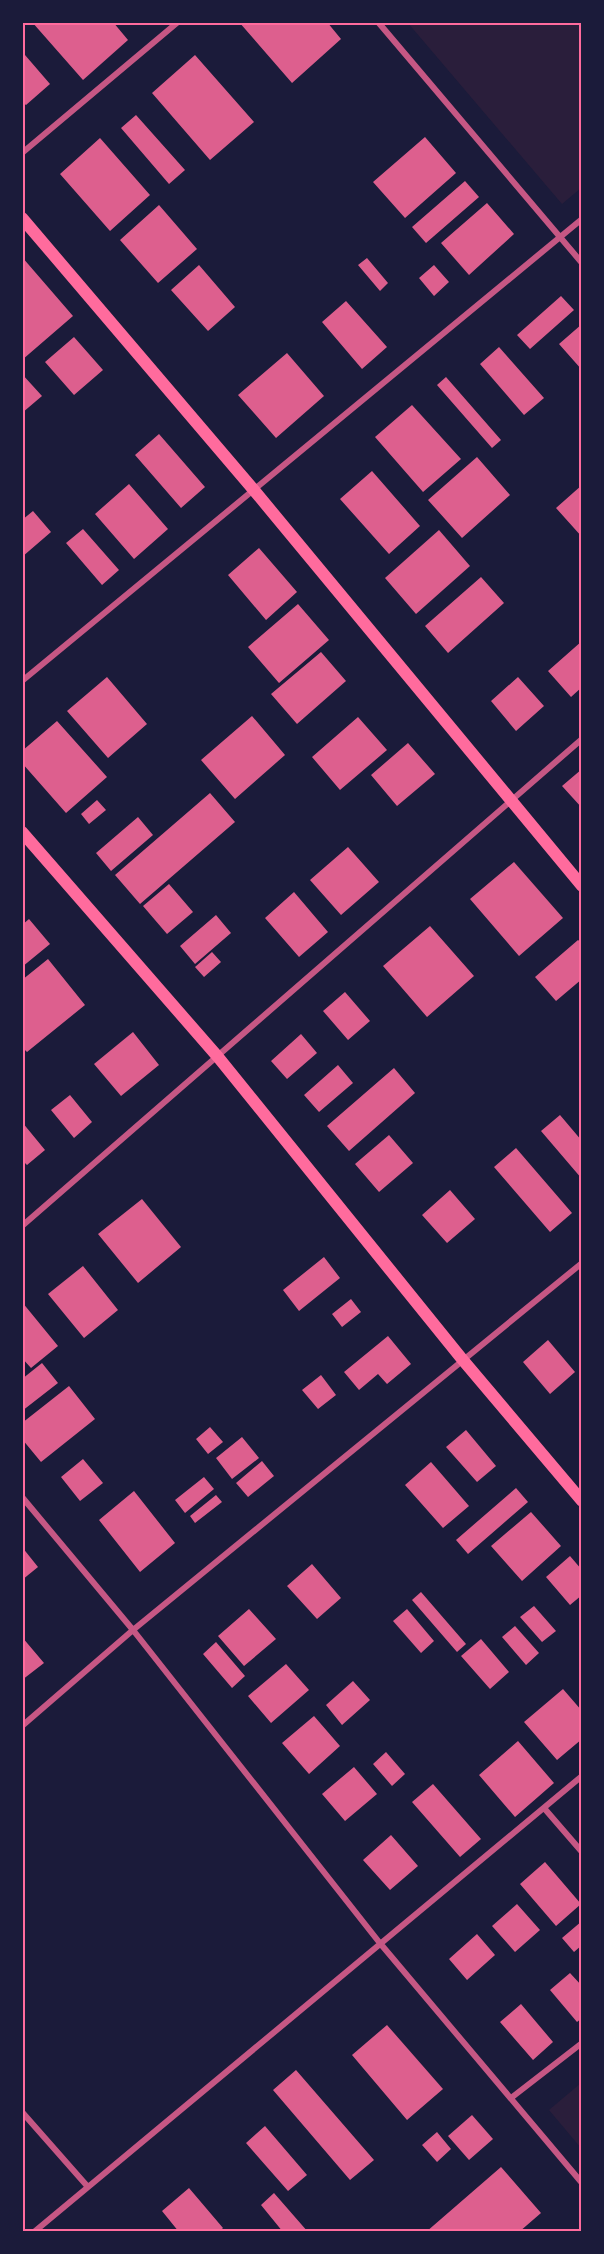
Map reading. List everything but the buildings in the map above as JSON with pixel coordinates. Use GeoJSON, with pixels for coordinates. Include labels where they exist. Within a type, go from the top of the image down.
{"type":"FeatureCollection","features":[{"type":"Feature","properties":{"kind":"main road"},"geometry":{"type":"LineString","coordinates":[[22,218],[254,489],[582,886]]}},
{"type":"Feature","properties":{"kind":"main road"},"geometry":{"type":"LineString","coordinates":[[22,832],[218,1057],[462,1359],[582,1501]]}},
{"type":"Feature","properties":{"kind":"street"},"geometry":{"type":"LineString","coordinates":[[22,153],[178,22]]}},
{"type":"Feature","properties":{"kind":"street"},"geometry":{"type":"LineString","coordinates":[[378,22],[582,263]]}},
{"type":"Feature","properties":{"kind":"street"},"geometry":{"type":"LineString","coordinates":[[22,681],[582,219]]}},
{"type":"Feature","properties":{"kind":"street"},"geometry":{"type":"LineString","coordinates":[[22,1226],[582,739]]}},
{"type":"Feature","properties":{"kind":"street"},"geometry":{"type":"LineString","coordinates":[[22,1726],[133,1630],[582,1263]]}},
{"type":"Feature","properties":{"kind":"street"},"geometry":{"type":"LineString","coordinates":[[22,1497],[133,1630],[379,1942],[582,2183]]}},
{"type":"Feature","properties":{"kind":"street"},"geometry":{"type":"LineString","coordinates":[[33,2232],[379,1942],[582,1776]]}},
{"type":"Feature","properties":{"kind":"street"},"geometry":{"type":"LineString","coordinates":[[544,1808],[582,1852]]}},
{"type":"Feature","properties":{"kind":"street"},"geometry":{"type":"LineString","coordinates":[[511,2098],[582,2043]]}},
{"type":"Feature","properties":{"kind":"street"},"geometry":{"type":"LineString","coordinates":[[22,2112],[88,2187]]}},
{"type":"Feature","properties":{"kind":"shaded area"},"geometry":{"type":"Polygon","coordinates":[[[408,23],[581,23],[581,188],[562,204],[408,23]]]}},
{"type":"Feature","properties":{"kind":"shaded area"},"geometry":{"type":"Polygon","coordinates":[[[581,2083],[581,2148],[549,2110],[581,2083]]]}}]}
